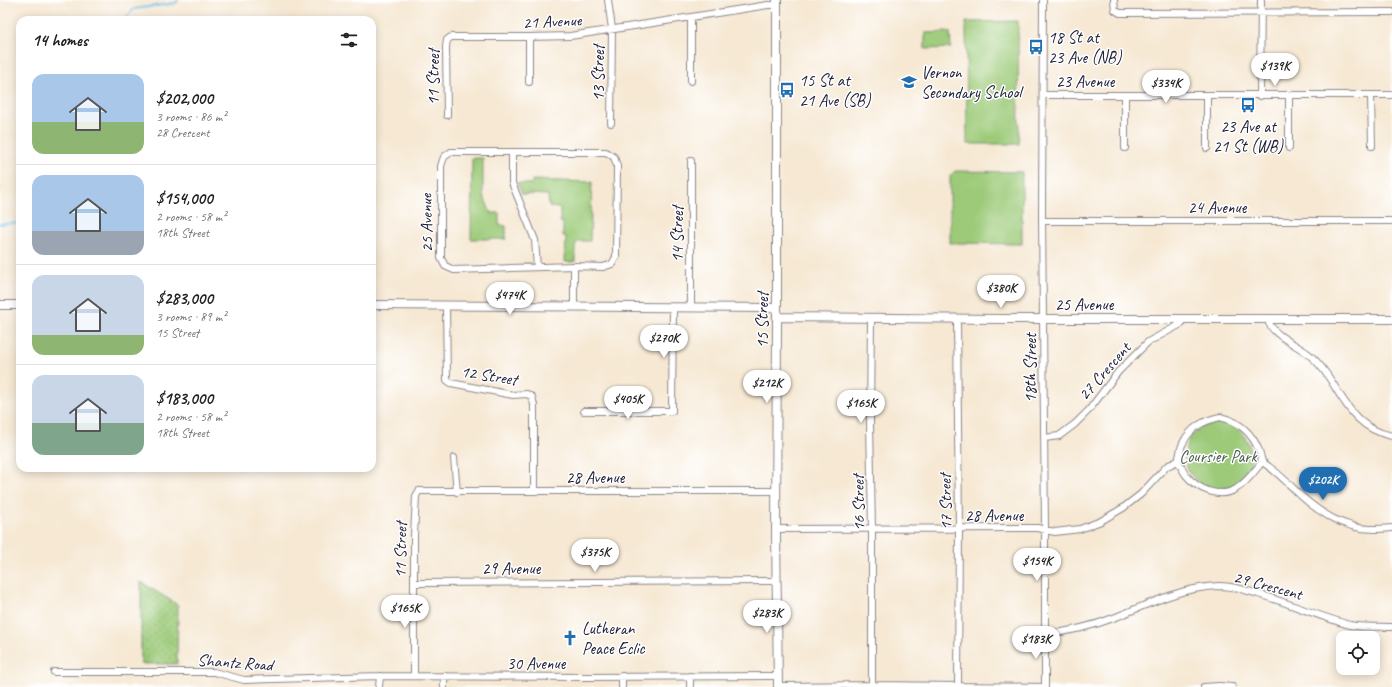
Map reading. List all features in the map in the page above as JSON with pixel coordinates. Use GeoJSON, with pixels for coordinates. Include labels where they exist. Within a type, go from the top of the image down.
{"type":"FeatureCollection","features":[{"type":"Feature","properties":{"kind":"street","name":"13 Street"},"geometry":{"type":"LineString","coordinates":[[608,0],[612,29],[611,123]]}},
{"type":"Feature","properties":{"kind":"street","name":"18th Street"},"geometry":{"type":"LineString","coordinates":[[1044,0],[1042,221],[1045,438],[1045,687]]}},
{"type":"Feature","properties":{"kind":"street"},"geometry":{"type":"LineString","coordinates":[[1114,0],[1115,10],[1120,14],[1392,12]]}},
{"type":"Feature","properties":{"kind":"street"},"geometry":{"type":"LineString","coordinates":[[1260,96],[1261,0]]}},
{"type":"Feature","properties":{"kind":"street","name":"21 Avenue"},"geometry":{"type":"LineString","coordinates":[[447,40],[451,37],[570,36],[768,5],[777,2]]}},
{"type":"Feature","properties":{"kind":"street","name":"15 Street"},"geometry":{"type":"LineString","coordinates":[[777,2],[776,581],[778,687]]}},
{"type":"Feature","properties":{"kind":"street"},"geometry":{"type":"LineString","coordinates":[[691,17],[691,82]]}},
{"type":"Feature","properties":{"kind":"street"},"geometry":{"type":"LineString","coordinates":[[529,37],[529,82]]}},
{"type":"Feature","properties":{"kind":"street","name":"11 Street"},"geometry":{"type":"LineString","coordinates":[[447,40],[447,115]]}},
{"type":"Feature","properties":{"kind":"street","name":"23 Avenue"},"geometry":{"type":"LineString","coordinates":[[1043,95],[1392,95]]}},
{"type":"Feature","properties":{"kind":"street"},"geometry":{"type":"LineString","coordinates":[[1124,95],[1125,148]]}},
{"type":"Feature","properties":{"kind":"street"},"geometry":{"type":"LineString","coordinates":[[1371,95],[1372,146]]}},
{"type":"Feature","properties":{"kind":"street"},"geometry":{"type":"LineString","coordinates":[[1207,96],[1207,148]]}},
{"type":"Feature","properties":{"kind":"street"},"geometry":{"type":"LineString","coordinates":[[1289,96],[1289,148]]}},
{"type":"Feature","properties":{"kind":"street","name":"25 Avenue"},"geometry":{"type":"LineString","coordinates":[[451,152],[512,152],[606,152],[614,157],[617,166],[616,257],[612,264],[603,267],[574,266],[454,270],[445,266],[440,258],[441,166],[444,157],[451,152]]}},
{"type":"Feature","properties":{"kind":"street"},"geometry":{"type":"LineString","coordinates":[[512,152],[512,183],[535,240],[537,267]]}},
{"type":"Feature","properties":{"kind":"street","name":"14 Street"},"geometry":{"type":"LineString","coordinates":[[691,161],[691,307]]}},
{"type":"Feature","properties":{"kind":"street","name":"24 Avenue"},"geometry":{"type":"LineString","coordinates":[[1042,221],[1392,221]]}},
{"type":"Feature","properties":{"kind":"street"},"geometry":{"type":"LineString","coordinates":[[574,266],[574,306]]}},
{"type":"Feature","properties":{"kind":"street"},"geometry":{"type":"LineString","coordinates":[[0,305],[16,305]]}},
{"type":"Feature","properties":{"kind":"street"},"geometry":{"type":"LineString","coordinates":[[376,305],[777,308]]}},
{"type":"Feature","properties":{"kind":"street","name":"12 Street"},"geometry":{"type":"LineString","coordinates":[[446,305],[446,380],[451,383],[513,395],[527,394],[532,397],[534,405],[534,492]]}},
{"type":"Feature","properties":{"kind":"street"},"geometry":{"type":"LineString","coordinates":[[584,411],[672,411],[673,307]]}},
{"type":"Feature","properties":{"kind":"street","name":"25 Avenue"},"geometry":{"type":"LineString","coordinates":[[777,317],[1182,320],[1392,319]]}},
{"type":"Feature","properties":{"kind":"street","name":"16 Street"},"geometry":{"type":"LineString","coordinates":[[871,318],[870,423],[872,686]]}},
{"type":"Feature","properties":{"kind":"street","name":"17 Street"},"geometry":{"type":"LineString","coordinates":[[958,318],[958,686]]}},
{"type":"Feature","properties":{"kind":"street","name":"27 Crescent"},"geometry":{"type":"LineString","coordinates":[[1045,438],[1059,436],[1075,424],[1132,357],[1148,342],[1181,324],[1182,320]]}},
{"type":"Feature","properties":{"kind":"street"},"geometry":{"type":"LineString","coordinates":[[1268,320],[1272,330],[1308,354],[1320,367],[1350,411],[1366,426],[1384,435],[1392,436]]}},
{"type":"Feature","properties":{"kind":"street"},"geometry":{"type":"LineString","coordinates":[[1220,417],[1231,419],[1243,427],[1260,450],[1262,462],[1250,478],[1235,490],[1221,493],[1208,492],[1197,486],[1186,475],[1178,461],[1182,443],[1193,428],[1206,420],[1220,417]]}},
{"type":"Feature","properties":{"kind":"street"},"geometry":{"type":"LineString","coordinates":[[454,458],[457,492]]}},
{"type":"Feature","properties":{"kind":"street","name":"28 Avenue"},"geometry":{"type":"LineString","coordinates":[[776,529],[1045,529],[1054,532],[1080,529],[1101,521],[1123,508],[1141,494],[1167,466],[1178,461]]}},
{"type":"Feature","properties":{"kind":"street"},"geometry":{"type":"LineString","coordinates":[[1262,462],[1273,468],[1317,508],[1335,518],[1352,526],[1369,529],[1392,528]]}},
{"type":"Feature","properties":{"kind":"street","name":"28 Avenue"},"geometry":{"type":"LineString","coordinates":[[416,496],[418,491],[776,491]]}},
{"type":"Feature","properties":{"kind":"street","name":"11 Street"},"geometry":{"type":"LineString","coordinates":[[414,676],[414,536],[416,496]]}},
{"type":"Feature","properties":{"kind":"street","name":"29 Avenue"},"geometry":{"type":"LineString","coordinates":[[414,583],[776,581]]}},
{"type":"Feature","properties":{"kind":"street","name":"29 Crescent"},"geometry":{"type":"LineString","coordinates":[[1045,634],[1077,630],[1114,618],[1158,599],[1185,591],[1220,586],[1240,589],[1284,601],[1318,615],[1352,626],[1392,626]]}},
{"type":"Feature","properties":{"kind":"street","name":"Shantz Road"},"geometry":{"type":"LineString","coordinates":[[54,672],[214,672],[244,680],[414,676]]}},
{"type":"Feature","properties":{"kind":"street"},"geometry":{"type":"LineString","coordinates":[[379,687],[380,676]]}},
{"type":"Feature","properties":{"kind":"street","name":"30 Avenue"},"geometry":{"type":"LineString","coordinates":[[414,676],[777,676]]}},
{"type":"Feature","properties":{"kind":"street"},"geometry":{"type":"LineString","coordinates":[[444,676],[444,687]]}},
{"type":"Feature","properties":{"kind":"street"},"geometry":{"type":"LineString","coordinates":[[622,676],[622,687]]}},
{"type":"Feature","properties":{"kind":"street"},"geometry":{"type":"LineString","coordinates":[[690,676],[690,687]]}},
{"type":"Feature","properties":{"kind":"street"},"geometry":{"type":"LineString","coordinates":[[778,687],[1045,687]]}},
{"type":"Feature","properties":{"kind":"street"},"geometry":{"type":"LineString","coordinates":[[1204,687],[1232,687]]}},
{"type":"Feature","properties":{"kind":"green space"},"geometry":{"type":"Polygon","coordinates":[[[1018,21],[1019,144],[967,144],[966,22],[1018,21]]]}},
{"type":"Feature","properties":{"kind":"green space"},"geometry":{"type":"Polygon","coordinates":[[[950,32],[951,48],[925,49],[925,33],[950,32]]]}},
{"type":"Feature","properties":{"kind":"green space"},"geometry":{"type":"Polygon","coordinates":[[[472,158],[483,158],[483,195],[491,213],[499,213],[499,225],[506,226],[506,239],[471,239],[472,158]]]}},
{"type":"Feature","properties":{"kind":"green space"},"geometry":{"type":"Polygon","coordinates":[[[955,171],[1022,172],[1022,244],[950,243],[950,176],[955,171]]]}},
{"type":"Feature","properties":{"kind":"green space"},"geometry":{"type":"Polygon","coordinates":[[[532,180],[592,182],[590,241],[578,241],[575,246],[575,262],[565,262],[566,236],[563,236],[563,222],[560,222],[560,208],[549,207],[548,195],[522,194],[517,183],[532,184],[532,180]]]}},
{"type":"Feature","properties":{"kind":"green space","name":"Coursier Park"},"geometry":{"type":"Polygon","coordinates":[[[1211,423],[1225,423],[1237,428],[1246,437],[1251,449],[1249,469],[1242,480],[1225,489],[1211,489],[1199,484],[1190,475],[1185,463],[1185,449],[1190,437],[1199,428],[1211,423]]]}},
{"type":"Feature","properties":{"kind":"green space"},"geometry":{"type":"Polygon","coordinates":[[[141,582],[178,605],[177,664],[141,664],[141,582]]]}},
{"type":"Feature","properties":{"kind":"waterway"},"geometry":{"type":"LineString","coordinates":[[128,16],[134,9],[176,3],[178,0]]}},
{"type":"Feature","properties":{"kind":"waterway"},"geometry":{"type":"LineString","coordinates":[[0,224],[16,223]]}},
{"type":"Feature","properties":{"kind":"place","name":"18 St at 23 Ave (NB)"},"geometry":{"type":"Point","coordinates":[1036,47]}},
{"type":"Feature","properties":{"kind":"place","name":"Vernon Secondary School"},"geometry":{"type":"Point","coordinates":[909,82]}},
{"type":"Feature","properties":{"kind":"place","name":"15 St at 21 Ave (SB)"},"geometry":{"type":"Point","coordinates":[787,90]}},
{"type":"Feature","properties":{"kind":"place","name":"23 Ave at 21 St (WB)"},"geometry":{"type":"Point","coordinates":[1248,105]}},
{"type":"Feature","properties":{"kind":"place","name":"Lutheran Peace Eclic"},"geometry":{"type":"Point","coordinates":[570,638]}}]}
